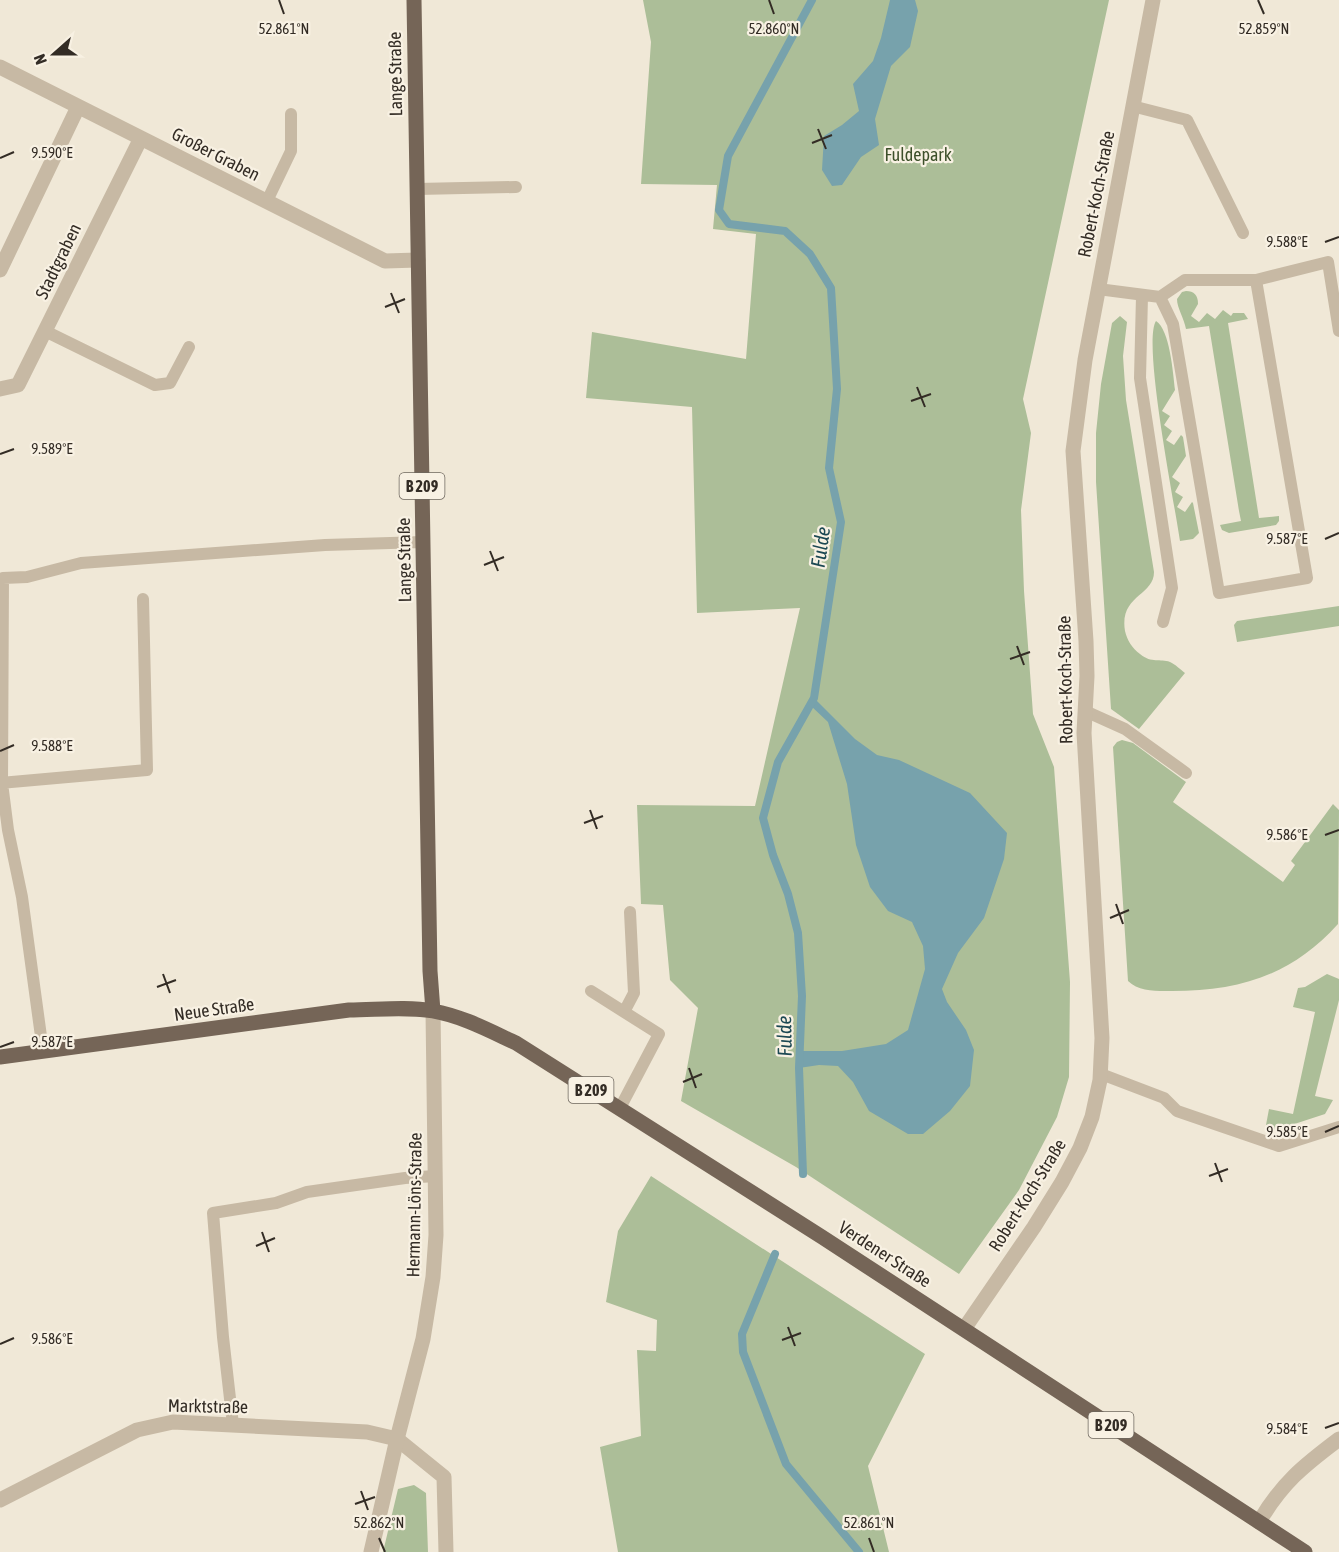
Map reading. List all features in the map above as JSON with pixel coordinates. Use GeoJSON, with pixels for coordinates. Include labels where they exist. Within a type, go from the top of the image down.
{"type":"FeatureCollection","features":[{"type":"Feature","properties":{"kind":"main road","name":"Lange Straße"},"geometry":{"type":"LineString","coordinates":[[414,0],[430,960],[433,1011]]}},
{"type":"Feature","properties":{"kind":"main road","name":"Neue Straße"},"geometry":{"type":"LineString","coordinates":[[0,1057],[348,1010],[433,1011]]}},
{"type":"Feature","properties":{"kind":"main road","name":"Verdener Straße"},"geometry":{"type":"LineString","coordinates":[[433,1011],[478,1025],[516,1043],[778,1208],[1305,1552]]}},
{"type":"Feature","properties":{"kind":"street","name":"Robert-Koch-Straße"},"geometry":{"type":"LineString","coordinates":[[964,1329],[1034,1227],[1071,1167],[1089,1125],[1101,1074],[1102,1030],[1084,733],[1086,641],[1073,450],[1079,396],[1153,0]]}},
{"type":"Feature","properties":{"kind":"street","name":"Großer Graben"},"geometry":{"type":"LineString","coordinates":[[0,67],[385,261],[418,260]]}},
{"type":"Feature","properties":{"kind":"street"},"geometry":{"type":"LineString","coordinates":[[0,270],[78,106]]}},
{"type":"Feature","properties":{"kind":"street","name":"Stadtgraben"},"geometry":{"type":"LineString","coordinates":[[0,389],[18,386],[141,138]]}},
{"type":"Feature","properties":{"kind":"street","name":"Hermann-Löns-Straße"},"geometry":{"type":"LineString","coordinates":[[371,1552],[423,1339],[433,1277],[436,1235],[433,1011]]}},
{"type":"Feature","properties":{"kind":"street","name":"Marktstraße"},"geometry":{"type":"LineString","coordinates":[[0,1500],[137,1430],[173,1422],[367,1432],[397,1439]]}},
{"type":"Feature","properties":{"kind":"street"},"geometry":{"type":"LineString","coordinates":[[397,1439],[444,1477],[446,1552]]}},
{"type":"Feature","properties":{"kind":"street"},"geometry":{"type":"LineString","coordinates":[[1259,1522],[1274,1497],[1303,1466],[1339,1439]]}},
{"type":"Feature","properties":{"kind":"lane"},"geometry":{"type":"LineString","coordinates":[[1132,106],[1188,120],[1243,233]]}},
{"type":"Feature","properties":{"kind":"lane"},"geometry":{"type":"LineString","coordinates":[[267,201],[291,150],[291,114]]}},
{"type":"Feature","properties":{"kind":"lane"},"geometry":{"type":"LineString","coordinates":[[417,189],[516,187]]}},
{"type":"Feature","properties":{"kind":"lane"},"geometry":{"type":"LineString","coordinates":[[1098,290],[1160,297],[1185,280],[1256,280],[1328,262],[1339,331]]}},
{"type":"Feature","properties":{"kind":"lane"},"geometry":{"type":"LineString","coordinates":[[1160,297],[1173,324],[1219,593],[1307,578],[1256,280]]}},
{"type":"Feature","properties":{"kind":"lane"},"geometry":{"type":"LineString","coordinates":[[1142,296],[1140,378],[1172,588],[1163,622]]}},
{"type":"Feature","properties":{"kind":"lane"},"geometry":{"type":"LineString","coordinates":[[45,331],[155,385],[170,383],[189,347]]}},
{"type":"Feature","properties":{"kind":"lane"},"geometry":{"type":"LineString","coordinates":[[43,1051],[22,897],[1,783],[3,578],[27,577],[81,562],[325,545],[423,542]]}},
{"type":"Feature","properties":{"kind":"lane"},"geometry":{"type":"LineString","coordinates":[[1,783],[147,770],[143,598]]}},
{"type":"Feature","properties":{"kind":"lane"},"geometry":{"type":"LineString","coordinates":[[1085,711],[1125,729],[1186,773]]}},
{"type":"Feature","properties":{"kind":"lane"},"geometry":{"type":"LineString","coordinates":[[624,1012],[634,993],[630,912]]}},
{"type":"Feature","properties":{"kind":"lane"},"geometry":{"type":"LineString","coordinates":[[591,991],[659,1034],[620,1108]]}},
{"type":"Feature","properties":{"kind":"lane"},"geometry":{"type":"LineString","coordinates":[[1101,1074],[1164,1098],[1177,1111],[1279,1146],[1339,1127]]}},
{"type":"Feature","properties":{"kind":"lane"},"geometry":{"type":"LineString","coordinates":[[232,1425],[213,1213],[276,1203],[307,1192],[435,1176]]}},
{"type":"Feature","properties":{"kind":"green space","name":"Fuldepark"},"geometry":{"type":"Polygon","coordinates":[[[643,0],[1109,0],[1023,399],[1031,433],[1021,510],[1024,591],[1033,714],[1054,767],[1070,982],[1069,1077],[1057,1117],[1019,1190],[959,1274],[796,1167],[681,1101],[698,1008],[670,980],[663,905],[641,904],[637,805],[755,806],[800,608],[697,613],[692,407],[586,398],[592,332],[746,359],[756,234],[713,229],[717,185],[641,184],[651,42],[643,0]]]}},
{"type":"Feature","properties":{"kind":"green space"},"geometry":{"type":"Polygon","coordinates":[[[1186,291],[1196,296],[1198,304],[1191,316],[1199,322],[1207,313],[1215,319],[1223,310],[1231,316],[1233,313],[1244,313],[1248,319],[1228,323],[1259,518],[1279,516],[1276,525],[1229,533],[1222,530],[1220,525],[1241,521],[1209,326],[1186,329],[1177,299],[1182,292],[1186,291]]]}},
{"type":"Feature","properties":{"kind":"green space"},"geometry":{"type":"Polygon","coordinates":[[[1120,316],[1127,322],[1123,356],[1126,400],[1154,572],[1149,586],[1127,610],[1125,631],[1132,646],[1144,657],[1170,662],[1185,673],[1139,729],[1111,709],[1096,482],[1096,433],[1101,384],[1112,323],[1120,316]]]}},
{"type":"Feature","properties":{"kind":"green space"},"geometry":{"type":"Polygon","coordinates":[[[1156,321],[1165,333],[1168,342],[1175,390],[1162,411],[1170,416],[1164,425],[1172,431],[1166,440],[1174,445],[1181,435],[1186,456],[1172,477],[1180,483],[1175,492],[1183,497],[1177,507],[1185,512],[1193,503],[1199,533],[1193,539],[1180,541],[1156,391],[1153,335],[1156,321]]]}},
{"type":"Feature","properties":{"kind":"green space"},"geometry":{"type":"Polygon","coordinates":[[[1339,606],[1339,626],[1237,642],[1234,625],[1237,621],[1339,606]]]}},
{"type":"Feature","properties":{"kind":"green space"},"geometry":{"type":"Polygon","coordinates":[[[1122,740],[1133,743],[1186,782],[1173,802],[1283,882],[1295,865],[1291,861],[1333,804],[1339,810],[1338,924],[1302,956],[1263,977],[1220,988],[1197,990],[1160,991],[1132,985],[1128,981],[1113,747],[1122,740]]]}},
{"type":"Feature","properties":{"kind":"green space"},"geometry":{"type":"Polygon","coordinates":[[[1327,974],[1339,979],[1339,1000],[1315,1096],[1333,1100],[1325,1114],[1273,1131],[1266,1125],[1269,1109],[1293,1114],[1315,1012],[1293,1007],[1298,988],[1305,987],[1327,974]]]}},
{"type":"Feature","properties":{"kind":"green space"},"geometry":{"type":"Polygon","coordinates":[[[651,1176],[925,1354],[868,1466],[889,1552],[618,1552],[600,1447],[641,1436],[637,1350],[656,1351],[657,1320],[606,1302],[618,1231],[651,1176]]]}},
{"type":"Feature","properties":{"kind":"green space"},"geometry":{"type":"Polygon","coordinates":[[[414,1485],[426,1493],[428,1552],[383,1552],[398,1489],[414,1485]]]}},
{"type":"Feature","properties":{"kind":"water"},"geometry":{"type":"Polygon","coordinates":[[[890,0],[915,0],[918,11],[910,47],[891,66],[875,119],[879,145],[861,157],[842,185],[832,186],[822,170],[824,136],[859,111],[853,84],[873,61],[890,0]]]}},
{"type":"Feature","properties":{"kind":"water"},"geometry":{"type":"Polygon","coordinates":[[[814,698],[855,739],[877,755],[899,760],[970,793],[1007,833],[1004,859],[984,918],[958,953],[942,989],[947,1002],[966,1030],[974,1050],[970,1086],[950,1111],[923,1134],[908,1134],[869,1111],[853,1082],[838,1066],[819,1065],[799,1068],[800,1051],[842,1051],[886,1044],[908,1030],[925,969],[923,946],[912,922],[888,911],[870,887],[856,845],[847,784],[828,722],[810,705],[814,698]]]}},
{"type":"Feature","properties":{"kind":"waterway","name":"Fulde"},"geometry":{"type":"LineString","coordinates":[[803,1174],[799,1068],[802,996],[798,933],[763,818],[778,762],[814,698],[841,522],[829,468],[837,389],[831,288],[810,254],[785,231],[729,224],[719,210],[728,156],[812,0]]}},
{"type":"Feature","properties":{"kind":"waterway","name":"Fulde"},"geometry":{"type":"LineString","coordinates":[[775,1254],[742,1334],[743,1352],[786,1464],[859,1552]]}}]}
